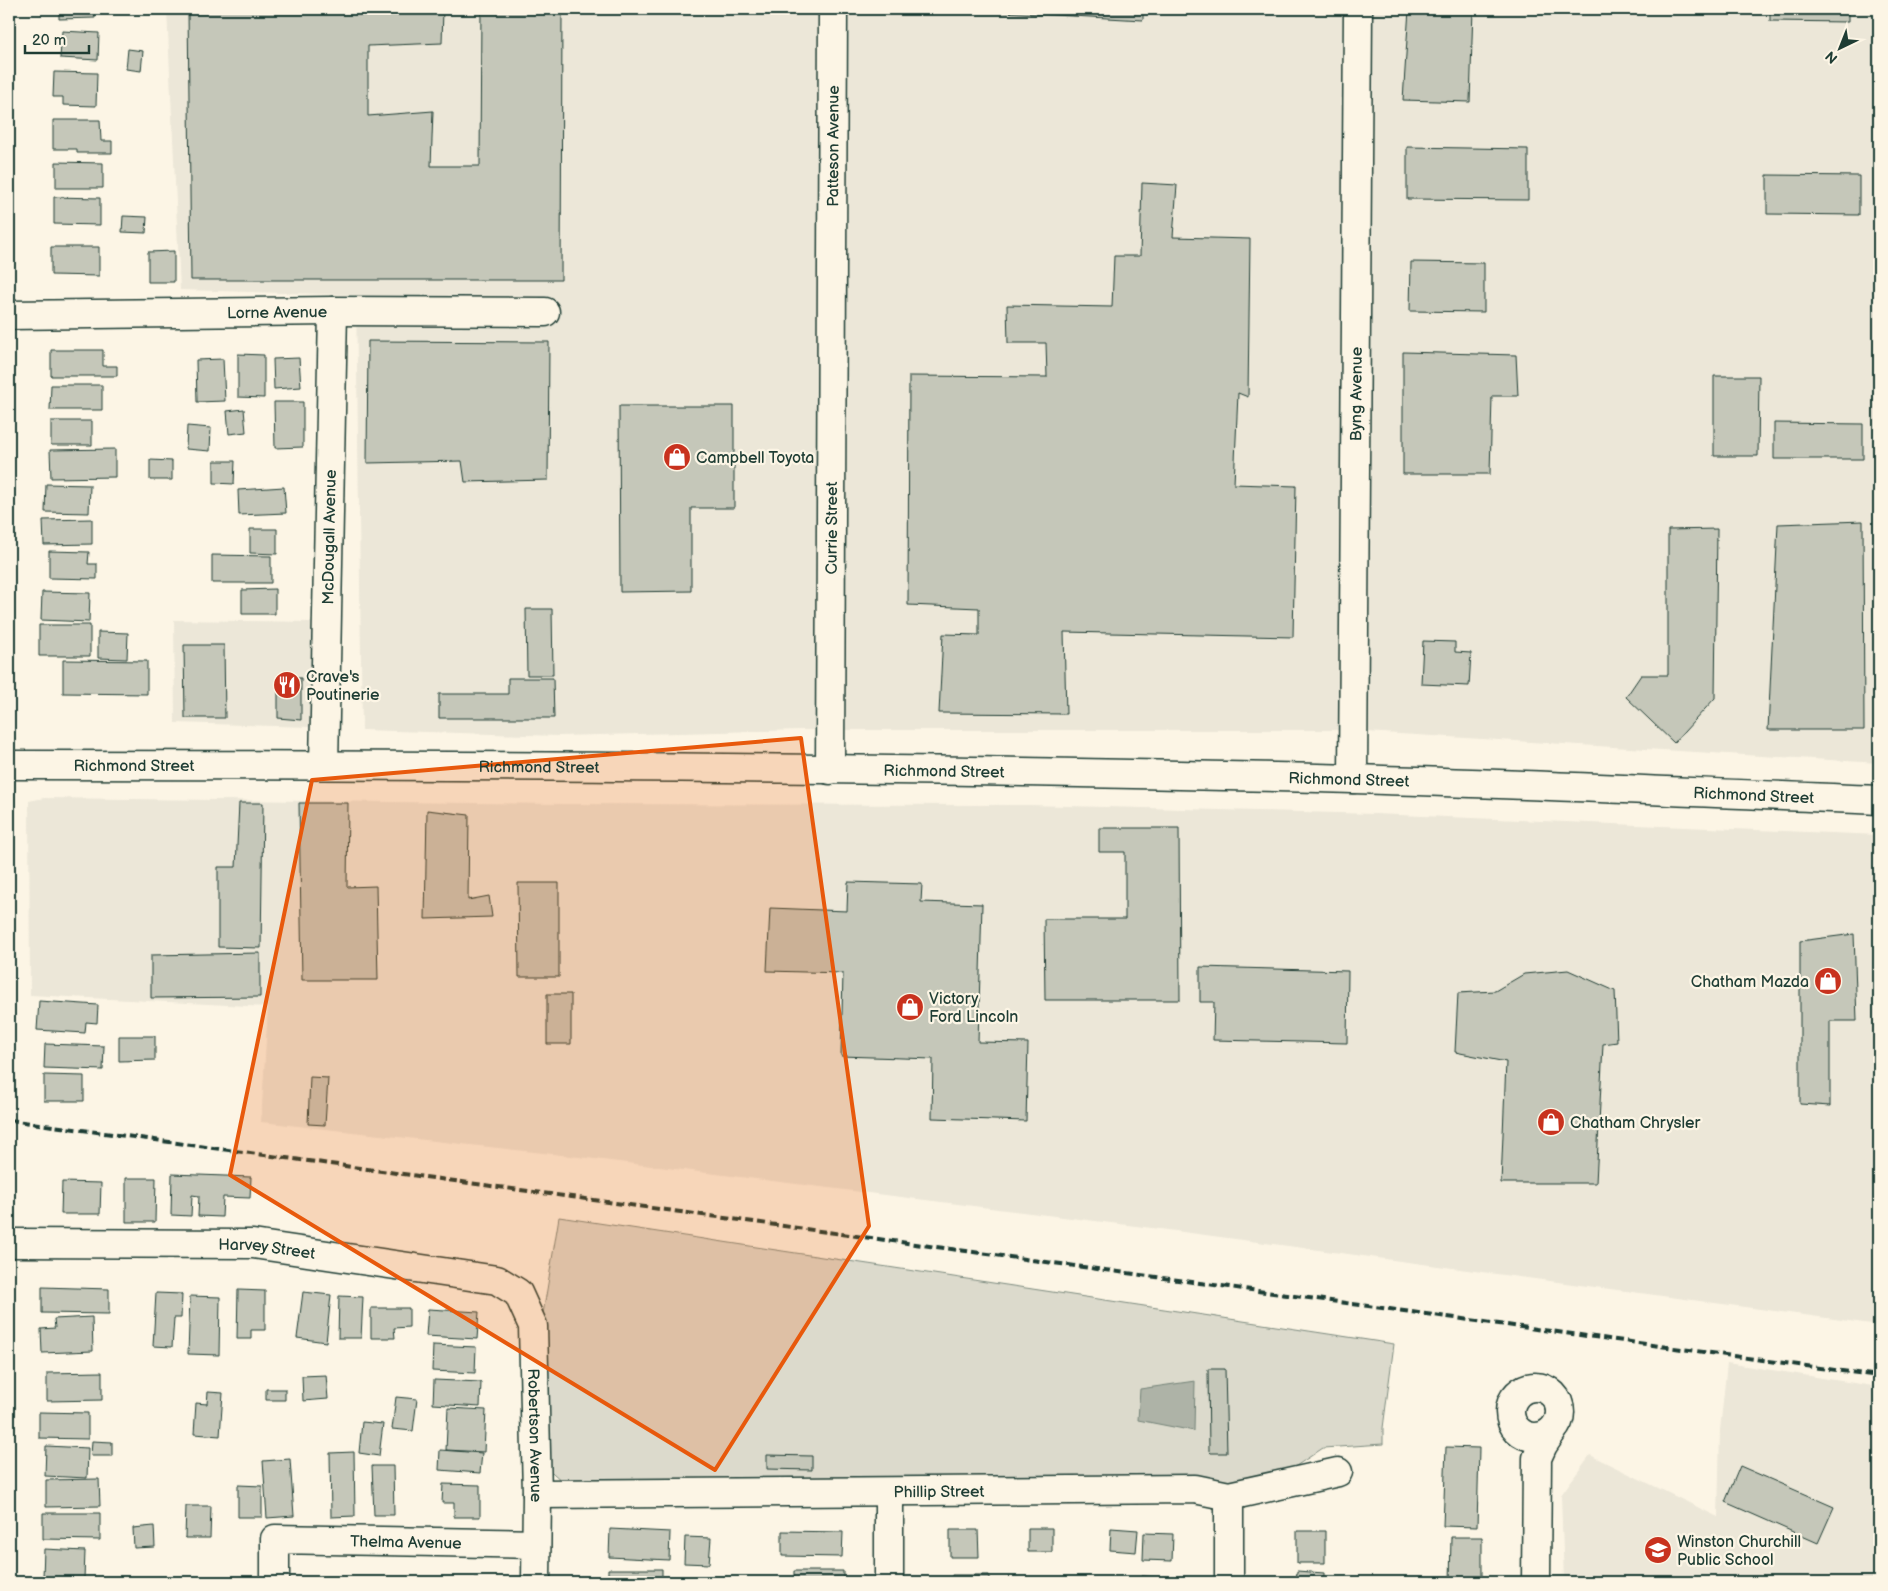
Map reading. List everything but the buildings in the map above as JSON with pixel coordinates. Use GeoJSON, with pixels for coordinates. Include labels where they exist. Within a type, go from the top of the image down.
{"type":"FeatureCollection","features":[{"type":"Feature","properties":{"kind":"street","name":"Patteson Avenue"},"geometry":{"type":"LineString","coordinates":[[830,284],[833,9]]}},
{"type":"Feature","properties":{"kind":"street","name":"Byng Avenue"},"geometry":{"type":"LineString","coordinates":[[1353,779],[1358,9]]}},
{"type":"Feature","properties":{"kind":"street","name":"Currie Street"},"geometry":{"type":"LineString","coordinates":[[830,284],[830,770]]}},
{"type":"Feature","properties":{"kind":"street","name":"Lorne Avenue"},"geometry":{"type":"LineString","coordinates":[[9,315],[333,311],[545,312]]}},
{"type":"Feature","properties":{"kind":"street","name":"McDougall Avenue"},"geometry":{"type":"LineString","coordinates":[[324,765],[333,311]]}},
{"type":"Feature","properties":{"kind":"street","name":"Richmond Street"},"geometry":{"type":"LineString","coordinates":[[9,765],[324,765],[830,770],[1353,779],[1879,800]]}},
{"type":"Feature","properties":{"kind":"street","name":"Harvey Street"},"geometry":{"type":"LineString","coordinates":[[9,1243],[253,1244],[498,1280],[518,1293]]}},
{"type":"Feature","properties":{"kind":"street","name":"Robertson Avenue"},"geometry":{"type":"LineString","coordinates":[[518,1293],[533,1326],[537,1494],[536,1582]]}},
{"type":"Feature","properties":{"kind":"street"},"geometry":{"type":"LineString","coordinates":[[1536,1582],[1537,1466],[1539,1452],[1560,1419],[1560,1406],[1548,1390],[1536,1386],[1523,1390],[1513,1399],[1510,1405],[1510,1418],[1532,1449],[1537,1466]]}},
{"type":"Feature","properties":{"kind":"street"},"geometry":{"type":"LineString","coordinates":[[1517,1430],[1528,1437],[1535,1438],[1548,1434],[1553,1430]]}},
{"type":"Feature","properties":{"kind":"street","name":"Phillip Street"},"geometry":{"type":"LineString","coordinates":[[537,1494],[1196,1489],[1229,1496],[1338,1472]]}},
{"type":"Feature","properties":{"kind":"street"},"geometry":{"type":"LineString","coordinates":[[889,1492],[889,1582]]}},
{"type":"Feature","properties":{"kind":"street"},"geometry":{"type":"LineString","coordinates":[[1229,1496],[1229,1582]]}},
{"type":"Feature","properties":{"kind":"street","name":"Thelma Avenue"},"geometry":{"type":"LineString","coordinates":[[275,1582],[275,1539],[536,1544]]}},
{"type":"Feature","properties":{"kind":"highlighted area"},"geometry":{"type":"Polygon","coordinates":[[[801,738],[869,1226],[715,1470],[230,1175],[312,780],[801,738]]]}},
{"type":"Feature","properties":{"kind":"shaded area"},"geometry":{"type":"Polygon","coordinates":[[[167,9],[1879,9],[1879,763],[1333,730],[802,730],[559,736],[362,730],[356,295],[180,290],[167,9]]]}},
{"type":"Feature","properties":{"kind":"shaded area"},"geometry":{"type":"Polygon","coordinates":[[[174,620],[311,622],[312,727],[175,723],[174,620]]]}},
{"type":"Feature","properties":{"kind":"shaded area"},"geometry":{"type":"Polygon","coordinates":[[[44,798],[565,804],[1029,805],[1375,814],[1879,835],[1879,1325],[1168,1230],[570,1156],[261,1122],[268,1007],[30,995],[29,801],[44,798]]]}},
{"type":"Feature","properties":{"kind":"shaded area"},"geometry":{"type":"Polygon","coordinates":[[[559,1217],[1394,1344],[1383,1428],[1383,1444],[1323,1448],[1275,1480],[1241,1488],[563,1482],[544,1465],[542,1320],[559,1217]]]}},
{"type":"Feature","properties":{"kind":"shaded area"},"geometry":{"type":"Polygon","coordinates":[[[1727,1363],[1879,1387],[1879,1582],[1564,1582],[1561,1495],[1590,1455],[1718,1517],[1720,1430],[1727,1363]]]}},
{"type":"Feature","properties":{"kind":"shaded area"},"geometry":{"type":"Polygon","coordinates":[[[1195,1381],[1194,1431],[1138,1420],[1140,1389],[1195,1381]]]}},
{"type":"Feature","properties":{"kind":"railway"},"geometry":{"type":"LineString","coordinates":[[9,1120],[1879,1376]]}},
{"type":"Feature","properties":{"kind":"place","name":"Campbell Toyota"},"geometry":{"type":"Point","coordinates":[677,457]}},
{"type":"Feature","properties":{"kind":"place","name":"Crave's Poutinerie"},"geometry":{"type":"Point","coordinates":[287,685]}},
{"type":"Feature","properties":{"kind":"place","name":"Chatham Mazda"},"geometry":{"type":"Point","coordinates":[1828,981]}},
{"type":"Feature","properties":{"kind":"place","name":"Victory Ford Lincoln"},"geometry":{"type":"Point","coordinates":[910,1007]}},
{"type":"Feature","properties":{"kind":"place","name":"Chatham Chrysler"},"geometry":{"type":"Point","coordinates":[1551,1122]}},
{"type":"Feature","properties":{"kind":"place","name":"Winston Churchill Public School"},"geometry":{"type":"Point","coordinates":[1658,1550]}}]}
